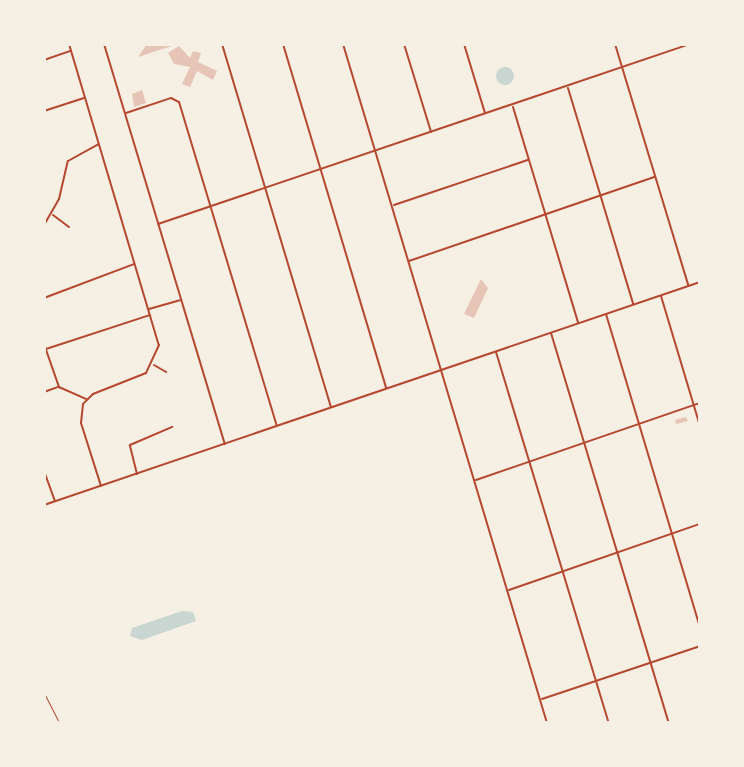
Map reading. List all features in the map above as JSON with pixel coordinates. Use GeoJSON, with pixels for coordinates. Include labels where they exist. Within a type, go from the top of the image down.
{"type":"FeatureCollection","features":[{"type":"Feature","properties":{"kind":"street"},"geometry":{"type":"LineString","coordinates":[[44,392],[59,387],[87,399],[140,377],[153,364],[159,345],[69,44]]}},
{"type":"Feature","properties":{"kind":"street"},"geometry":{"type":"LineString","coordinates":[[104,44],[225,444]]}},
{"type":"Feature","properties":{"kind":"street"},"geometry":{"type":"LineString","coordinates":[[222,44],[332,408]]}},
{"type":"Feature","properties":{"kind":"street"},"geometry":{"type":"LineString","coordinates":[[282,44],[387,389]]}},
{"type":"Feature","properties":{"kind":"street"},"geometry":{"type":"LineString","coordinates":[[343,44],[547,723]]}},
{"type":"Feature","properties":{"kind":"street"},"geometry":{"type":"LineString","coordinates":[[404,44],[431,133]]}},
{"type":"Feature","properties":{"kind":"street"},"geometry":{"type":"LineString","coordinates":[[464,44],[485,114]]}},
{"type":"Feature","properties":{"kind":"street"},"geometry":{"type":"LineString","coordinates":[[615,44],[688,286]]}},
{"type":"Feature","properties":{"kind":"street"},"geometry":{"type":"LineString","coordinates":[[158,224],[690,44]]}},
{"type":"Feature","properties":{"kind":"street"},"geometry":{"type":"LineString","coordinates":[[44,60],[71,51]]}},
{"type":"Feature","properties":{"kind":"street"},"geometry":{"type":"LineString","coordinates":[[567,86],[633,304]]}},
{"type":"Feature","properties":{"kind":"street"},"geometry":{"type":"LineString","coordinates":[[125,114],[174,97],[179,102],[277,427]]}},
{"type":"Feature","properties":{"kind":"street"},"geometry":{"type":"LineString","coordinates":[[44,110],[85,98]]}},
{"type":"Feature","properties":{"kind":"street"},"geometry":{"type":"LineString","coordinates":[[512,105],[579,323]]}},
{"type":"Feature","properties":{"kind":"street"},"geometry":{"type":"LineString","coordinates":[[44,225],[52,215],[68,160],[99,144]]}},
{"type":"Feature","properties":{"kind":"street"},"geometry":{"type":"LineString","coordinates":[[392,206],[529,160]]}},
{"type":"Feature","properties":{"kind":"street"},"geometry":{"type":"LineString","coordinates":[[409,261],[655,177]]}},
{"type":"Feature","properties":{"kind":"street"},"geometry":{"type":"LineString","coordinates":[[52,215],[69,227]]}},
{"type":"Feature","properties":{"kind":"street"},"geometry":{"type":"LineString","coordinates":[[44,298],[135,264]]}},
{"type":"Feature","properties":{"kind":"street"},"geometry":{"type":"LineString","coordinates":[[44,505],[700,282]]}},
{"type":"Feature","properties":{"kind":"street"},"geometry":{"type":"LineString","coordinates":[[661,295],[700,426]]}},
{"type":"Feature","properties":{"kind":"street"},"geometry":{"type":"LineString","coordinates":[[149,309],[181,300]]}},
{"type":"Feature","properties":{"kind":"street"},"geometry":{"type":"LineString","coordinates":[[606,314],[700,627]]}},
{"type":"Feature","properties":{"kind":"street"},"geometry":{"type":"LineString","coordinates":[[46,349],[151,315]]}},
{"type":"Feature","properties":{"kind":"street"},"geometry":{"type":"LineString","coordinates":[[551,333],[669,723]]}},
{"type":"Feature","properties":{"kind":"street"},"geometry":{"type":"LineString","coordinates":[[44,344],[59,387]]}},
{"type":"Feature","properties":{"kind":"street"},"geometry":{"type":"LineString","coordinates":[[496,352],[608,723]]}},
{"type":"Feature","properties":{"kind":"street"},"geometry":{"type":"LineString","coordinates":[[153,364],[166,372]]}},
{"type":"Feature","properties":{"kind":"street"},"geometry":{"type":"LineString","coordinates":[[87,399],[81,423],[101,486]]}},
{"type":"Feature","properties":{"kind":"street"},"geometry":{"type":"LineString","coordinates":[[475,480],[700,403]]}},
{"type":"Feature","properties":{"kind":"street"},"geometry":{"type":"LineString","coordinates":[[137,474],[130,445],[172,427]]}},
{"type":"Feature","properties":{"kind":"street"},"geometry":{"type":"LineString","coordinates":[[44,471],[55,501]]}},
{"type":"Feature","properties":{"kind":"street"},"geometry":{"type":"LineString","coordinates":[[508,590],[700,524]]}},
{"type":"Feature","properties":{"kind":"street"},"geometry":{"type":"LineString","coordinates":[[540,700],[700,646]]}},
{"type":"Feature","properties":{"kind":"lane"},"geometry":{"type":"LineString","coordinates":[[44,693],[59,723]]}},
{"type":"Feature","properties":{"kind":"shaded area"},"geometry":{"type":"Polygon","coordinates":[[[505,67],[511,70],[514,76],[511,82],[505,85],[499,82],[496,76],[499,70],[505,67]]]}},
{"type":"Feature","properties":{"kind":"shaded area"},"geometry":{"type":"Polygon","coordinates":[[[182,611],[193,612],[196,621],[142,640],[130,636],[132,628],[182,611]]]}},
{"type":"Feature","properties":{"kind":"building"},"geometry":{"type":"Polygon","coordinates":[[[147,44],[171,44],[172,46],[138,57],[147,44]]]}},
{"type":"Feature","properties":{"kind":"building"},"geometry":{"type":"Polygon","coordinates":[[[179,46],[190,58],[193,51],[201,53],[198,62],[217,71],[213,80],[197,71],[190,87],[182,84],[190,67],[174,64],[168,53],[179,46]]]}},
{"type":"Feature","properties":{"kind":"building"},"geometry":{"type":"Polygon","coordinates":[[[142,90],[146,103],[134,107],[132,94],[142,90]]]}},
{"type":"Feature","properties":{"kind":"building"},"geometry":{"type":"Polygon","coordinates":[[[481,279],[488,288],[474,318],[464,314],[481,279]]]}},
{"type":"Feature","properties":{"kind":"building"},"geometry":{"type":"Polygon","coordinates":[[[686,417],[688,421],[676,424],[675,420],[686,417]]]}}]}
